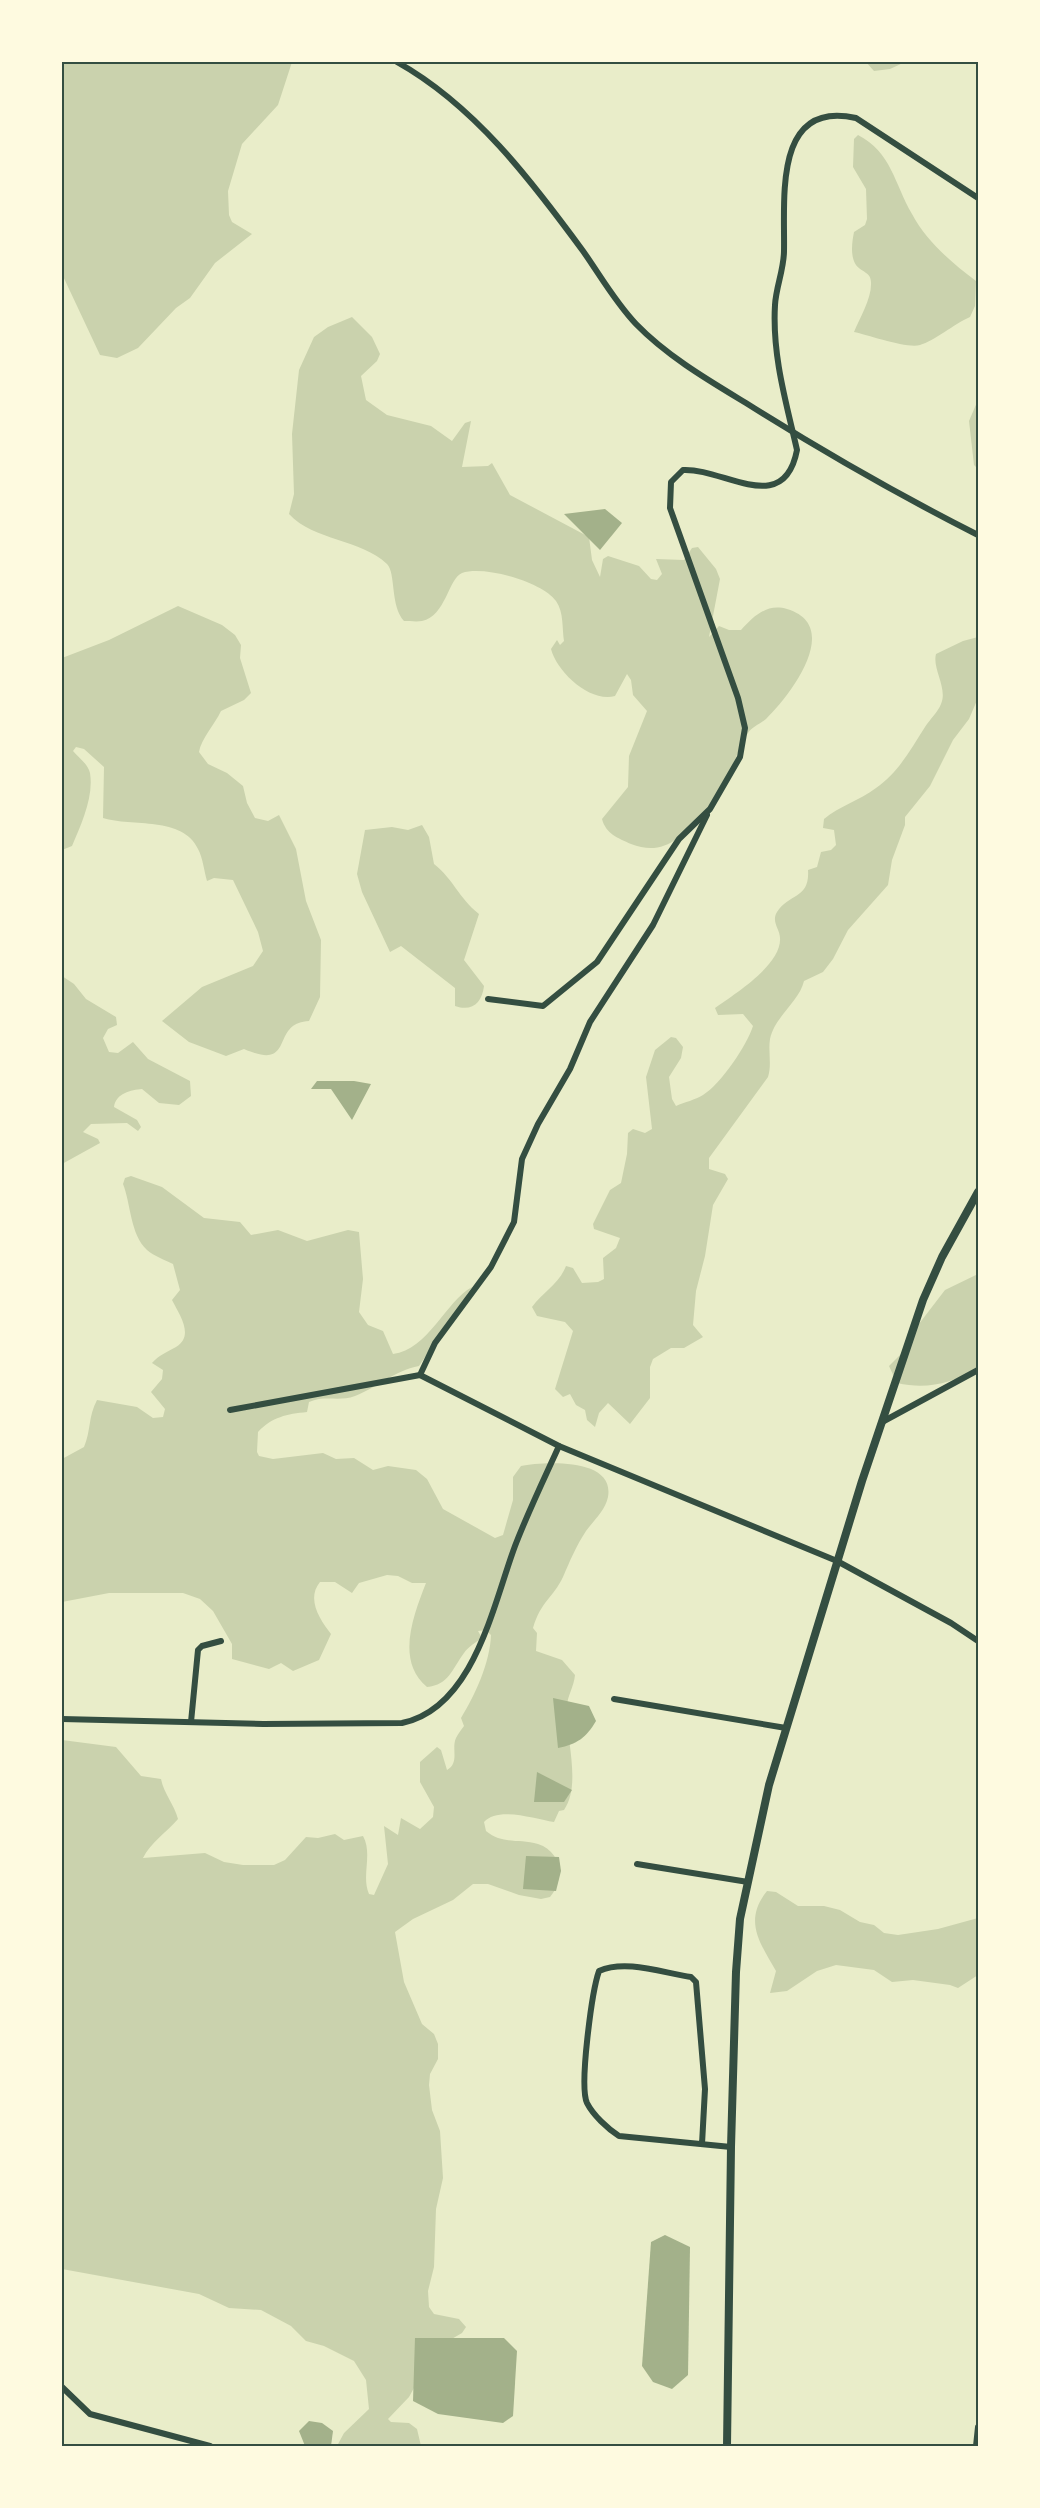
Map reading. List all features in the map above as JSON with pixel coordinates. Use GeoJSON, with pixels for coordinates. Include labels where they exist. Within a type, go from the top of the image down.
{"type":"FeatureCollection","features":[{"type":"Feature","properties":{"kind":"main road"},"geometry":{"type":"LineString","coordinates":[[727,2446],[731,2146],[736,1971],[740,1919],[769,1785],[837,1562],[922,1300],[942,1257],[978,1192]]}},
{"type":"Feature","properties":{"kind":"street"},"geometry":{"type":"LineString","coordinates":[[397,62],[460,104],[532,185],[583,251],[620,306],[637,325],[673,355],[793,433],[881,486],[978,536]]}},
{"type":"Feature","properties":{"kind":"street"},"geometry":{"type":"LineString","coordinates":[[420,1375],[435,1343],[490,1267],[514,1222],[522,1159],[538,1124],[570,1069],[594,1015],[653,925],[710,809],[740,757],[745,729],[738,698],[670,508],[671,482],[683,470],[699,469],[750,486],[766,486],[779,482],[794,462],[797,450],[775,350],[775,303],[784,255],[787,166],[796,138],[814,120],[837,113],[856,118],[978,198]]}},
{"type":"Feature","properties":{"kind":"street"},"geometry":{"type":"LineString","coordinates":[[488,999],[543,1006],[597,962],[679,839],[710,809]]}},
{"type":"Feature","properties":{"kind":"street"},"geometry":{"type":"LineString","coordinates":[[884,1421],[978,1370]]}},
{"type":"Feature","properties":{"kind":"street"},"geometry":{"type":"LineString","coordinates":[[230,1410],[420,1375],[559,1446],[837,1562],[942,1618],[978,1641]]}},
{"type":"Feature","properties":{"kind":"street"},"geometry":{"type":"LineString","coordinates":[[62,1719],[402,1723],[422,1717],[450,1696],[461,1681],[481,1641],[516,1544],[559,1446]]}},
{"type":"Feature","properties":{"kind":"street"},"geometry":{"type":"LineString","coordinates":[[191,1722],[198,1650],[202,1646],[221,1641]]}},
{"type":"Feature","properties":{"kind":"street"},"geometry":{"type":"LineString","coordinates":[[614,1699],[786,1728]]}},
{"type":"Feature","properties":{"kind":"street"},"geometry":{"type":"LineString","coordinates":[[637,1864],[748,1882]]}},
{"type":"Feature","properties":{"kind":"street"},"geometry":{"type":"LineString","coordinates":[[702,2144],[705,2089],[696,1982],[691,1977],[624,1966],[610,1966],[599,1971],[587,2047],[584,2094],[587,2105],[610,2131],[619,2136],[702,2144],[731,2146]]}},
{"type":"Feature","properties":{"kind":"street"},"geometry":{"type":"LineString","coordinates":[[62,2387],[90,2414],[210,2446]]}},
{"type":"Feature","properties":{"kind":"street"},"geometry":{"type":"LineString","coordinates":[[976,2446],[978,2427]]}},
{"type":"Feature","properties":{"kind":"shaded area"},"geometry":{"type":"Polygon","coordinates":[[[62,62],[292,62],[278,105],[242,144],[228,191],[229,215],[232,222],[252,234],[215,263],[190,298],[176,308],[138,348],[117,358],[100,355],[62,274],[62,62]]]}},
{"type":"Feature","properties":{"kind":"shaded area"},"geometry":{"type":"Polygon","coordinates":[[[866,62],[905,62],[890,69],[874,71],[866,62]]]}},
{"type":"Feature","properties":{"kind":"shaded area"},"geometry":{"type":"Polygon","coordinates":[[[858,135],[869,142],[885,160],[912,214],[925,234],[949,259],[976,281],[975,306],[970,317],[920,345],[898,343],[854,332],[868,301],[871,288],[871,279],[856,265],[852,253],[854,232],[865,225],[867,219],[866,189],[853,167],[854,139],[858,135]]]}},
{"type":"Feature","properties":{"kind":"shaded area"},"geometry":{"type":"Polygon","coordinates":[[[352,317],[372,337],[380,354],[377,361],[361,376],[366,400],[387,415],[431,426],[452,441],[465,423],[471,421],[462,467],[488,466],[492,463],[510,495],[589,537],[592,560],[600,577],[603,559],[608,556],[639,566],[651,579],[657,580],[662,574],[656,559],[684,560],[692,548],[698,547],[716,569],[720,579],[709,637],[719,626],[729,630],[741,630],[761,612],[773,608],[787,609],[803,618],[811,630],[811,645],[798,679],[776,709],[748,733],[705,813],[672,842],[656,848],[638,846],[613,835],[604,824],[602,819],[628,787],[629,756],[647,711],[633,695],[631,680],[627,674],[615,696],[605,697],[585,690],[567,676],[554,658],[551,649],[557,640],[560,645],[564,641],[560,610],[556,601],[549,594],[539,587],[512,577],[498,573],[472,571],[462,573],[457,577],[442,605],[430,618],[420,621],[404,621],[397,607],[390,568],[387,564],[364,549],[311,530],[289,514],[294,494],[292,434],[299,370],[314,337],[328,327],[352,317]]]}},
{"type":"Feature","properties":{"kind":"shaded area"},"geometry":{"type":"Polygon","coordinates":[[[978,400],[978,469],[974,465],[969,421],[978,400]]]}},
{"type":"Feature","properties":{"kind":"shaded area"},"geometry":{"type":"Polygon","coordinates":[[[605,509],[622,523],[600,550],[564,514],[605,509]]]}},
{"type":"Feature","properties":{"kind":"shaded area"},"geometry":{"type":"Polygon","coordinates":[[[178,606],[222,625],[235,635],[241,645],[240,658],[251,693],[244,700],[221,711],[202,742],[199,752],[208,764],[227,773],[243,786],[247,803],[255,818],[268,821],[279,815],[296,849],[306,901],[321,940],[320,997],[309,1021],[289,1029],[277,1051],[271,1055],[244,1049],[226,1056],[189,1042],[162,1021],[202,987],[253,966],[263,951],[258,932],[233,880],[214,878],[207,881],[200,853],[191,839],[169,827],[103,818],[104,767],[84,749],[76,747],[73,751],[90,773],[90,792],[86,811],[72,846],[62,850],[62,658],[109,640],[178,606]]]}},
{"type":"Feature","properties":{"kind":"shaded area"},"geometry":{"type":"Polygon","coordinates":[[[978,637],[978,698],[969,719],[953,740],[930,786],[905,817],[905,825],[892,860],[888,885],[848,930],[833,959],[823,972],[804,981],[797,996],[777,1023],[770,1039],[768,1077],[709,1158],[709,1169],[725,1174],[728,1179],[713,1205],[705,1256],[696,1291],[693,1325],[703,1337],[684,1348],[671,1348],[653,1359],[650,1367],[650,1398],[630,1424],[608,1403],[599,1413],[595,1427],[587,1420],[585,1410],[576,1405],[570,1394],[563,1397],[555,1389],[573,1331],[565,1322],[537,1316],[532,1307],[555,1283],[566,1266],[573,1268],[582,1283],[598,1282],[604,1279],[603,1258],[616,1248],[620,1238],[594,1229],[593,1224],[610,1190],[621,1183],[627,1154],[628,1133],[633,1129],[645,1133],[652,1129],[646,1077],[655,1050],[671,1037],[676,1038],[683,1047],[681,1058],[669,1077],[672,1099],[676,1106],[703,1095],[718,1082],[739,1053],[753,1026],[743,1014],[718,1015],[715,1008],[765,969],[779,948],[780,935],[775,922],[777,912],[806,886],[808,870],[817,867],[821,852],[831,850],[836,845],[834,830],[823,828],[824,819],[836,810],[870,793],[897,768],[941,704],[943,692],[936,666],[936,654],[963,641],[978,637]]]}},
{"type":"Feature","properties":{"kind":"shaded area"},"geometry":{"type":"Polygon","coordinates":[[[422,825],[429,837],[434,864],[479,914],[464,960],[484,986],[481,997],[471,1007],[455,1006],[455,988],[401,946],[390,952],[362,892],[357,874],[365,830],[392,827],[408,830],[422,825]]]}},
{"type":"Feature","properties":{"kind":"shaded area"},"geometry":{"type":"Polygon","coordinates":[[[62,976],[74,984],[86,999],[116,1017],[117,1025],[108,1029],[103,1038],[109,1052],[118,1053],[133,1042],[148,1059],[190,1081],[191,1096],[179,1105],[159,1103],[142,1089],[121,1095],[114,1107],[137,1120],[141,1127],[138,1131],[127,1123],[91,1124],[83,1132],[98,1139],[100,1143],[62,1164],[62,976]]]}},
{"type":"Feature","properties":{"kind":"shaded area"},"geometry":{"type":"Polygon","coordinates":[[[317,1081],[354,1081],[371,1084],[352,1120],[331,1089],[311,1089],[317,1081]]]}},
{"type":"Feature","properties":{"kind":"shaded area"},"geometry":{"type":"Polygon","coordinates":[[[131,1176],[162,1187],[204,1218],[240,1222],[251,1235],[278,1230],[307,1241],[348,1230],[359,1232],[363,1279],[359,1312],[368,1325],[383,1331],[393,1354],[405,1351],[427,1335],[454,1303],[472,1287],[419,1366],[394,1375],[355,1396],[315,1400],[309,1402],[307,1412],[286,1415],[274,1420],[258,1432],[257,1452],[259,1456],[273,1459],[323,1453],[336,1459],[354,1458],[373,1470],[388,1466],[416,1470],[427,1479],[443,1509],[495,1538],[503,1535],[513,1500],[513,1477],[521,1466],[575,1465],[600,1475],[607,1484],[608,1497],[604,1507],[582,1537],[563,1577],[543,1606],[533,1628],[537,1633],[536,1651],[562,1660],[575,1675],[567,1707],[572,1760],[572,1787],[569,1799],[564,1810],[559,1811],[554,1822],[507,1814],[490,1817],[484,1822],[486,1831],[492,1835],[505,1840],[538,1844],[552,1853],[559,1867],[555,1890],[550,1897],[541,1899],[519,1895],[488,1884],[473,1884],[453,1900],[413,1919],[395,1932],[404,1982],[422,2024],[434,2034],[438,2044],[438,2059],[430,2074],[429,2085],[432,2110],[440,2131],[443,2178],[436,2209],[434,2267],[428,2291],[429,2307],[434,2314],[459,2319],[466,2327],[462,2333],[436,2348],[409,2397],[388,2419],[391,2422],[409,2423],[417,2429],[421,2446],[337,2446],[344,2433],[369,2409],[366,2380],[354,2361],[324,2346],[306,2341],[291,2326],[261,2310],[229,2308],[199,2294],[62,2269],[62,1740],[116,1747],[141,1776],[161,1779],[178,1819],[154,1842],[143,1858],[205,1853],[224,1862],[243,1865],[274,1865],[285,1860],[306,1837],[318,1838],[335,1834],[344,1840],[363,1836],[367,1850],[367,1887],[369,1894],[374,1895],[388,1864],[384,1826],[398,1835],[401,1818],[420,1829],[433,1817],[434,1807],[420,1782],[420,1762],[437,1747],[441,1750],[447,1770],[451,1767],[455,1742],[464,1726],[461,1718],[481,1678],[488,1657],[491,1635],[486,1630],[478,1631],[482,1638],[466,1651],[445,1680],[427,1687],[417,1676],[409,1651],[413,1623],[426,1583],[412,1583],[398,1576],[387,1575],[359,1583],[352,1593],[335,1582],[320,1582],[314,1595],[314,1602],[319,1616],[331,1634],[319,1660],[293,1671],[281,1663],[269,1669],[232,1659],[232,1644],[213,1611],[200,1599],[183,1593],[109,1593],[62,1602],[62,1459],[84,1447],[97,1400],[137,1407],[153,1418],[163,1417],[165,1409],[151,1392],[162,1379],[163,1370],[152,1363],[182,1342],[185,1331],[172,1300],[180,1290],[173,1264],[147,1250],[137,1236],[123,1184],[125,1178],[131,1176]]]}},
{"type":"Feature","properties":{"kind":"shaded area"},"geometry":{"type":"Polygon","coordinates":[[[978,1274],[978,1369],[939,1384],[919,1386],[897,1383],[889,1366],[903,1352],[912,1333],[945,1290],[978,1274]]]}},
{"type":"Feature","properties":{"kind":"shaded area"},"geometry":{"type":"Polygon","coordinates":[[[553,1698],[589,1706],[596,1721],[589,1732],[580,1739],[558,1748],[553,1698]]]}},
{"type":"Feature","properties":{"kind":"shaded area"},"geometry":{"type":"Polygon","coordinates":[[[537,1772],[572,1790],[564,1802],[534,1802],[537,1772]]]}},
{"type":"Feature","properties":{"kind":"shaded area"},"geometry":{"type":"Polygon","coordinates":[[[526,1856],[559,1857],[561,1871],[556,1891],[523,1889],[526,1856]]]}},
{"type":"Feature","properties":{"kind":"shaded area"},"geometry":{"type":"Polygon","coordinates":[[[767,1891],[776,1892],[798,1906],[824,1906],[840,1910],[860,1922],[874,1925],[884,1933],[898,1935],[938,1929],[978,1918],[978,1975],[958,1988],[913,1980],[892,1982],[874,1970],[836,1965],[817,1971],[787,1991],[770,1993],[776,1971],[764,1951],[756,1932],[755,1922],[756,1912],[767,1891]]]}},
{"type":"Feature","properties":{"kind":"shaded area"},"geometry":{"type":"Polygon","coordinates":[[[665,2235],[690,2247],[688,2375],[672,2389],[653,2382],[642,2366],[651,2242],[665,2235]]]}},
{"type":"Feature","properties":{"kind":"shaded area"},"geometry":{"type":"Polygon","coordinates":[[[415,2338],[504,2338],[517,2351],[513,2416],[503,2423],[438,2414],[413,2401],[415,2338]]]}},
{"type":"Feature","properties":{"kind":"shaded area"},"geometry":{"type":"Polygon","coordinates":[[[309,2421],[322,2423],[333,2431],[331,2446],[305,2446],[299,2431],[309,2421]]]}}]}
